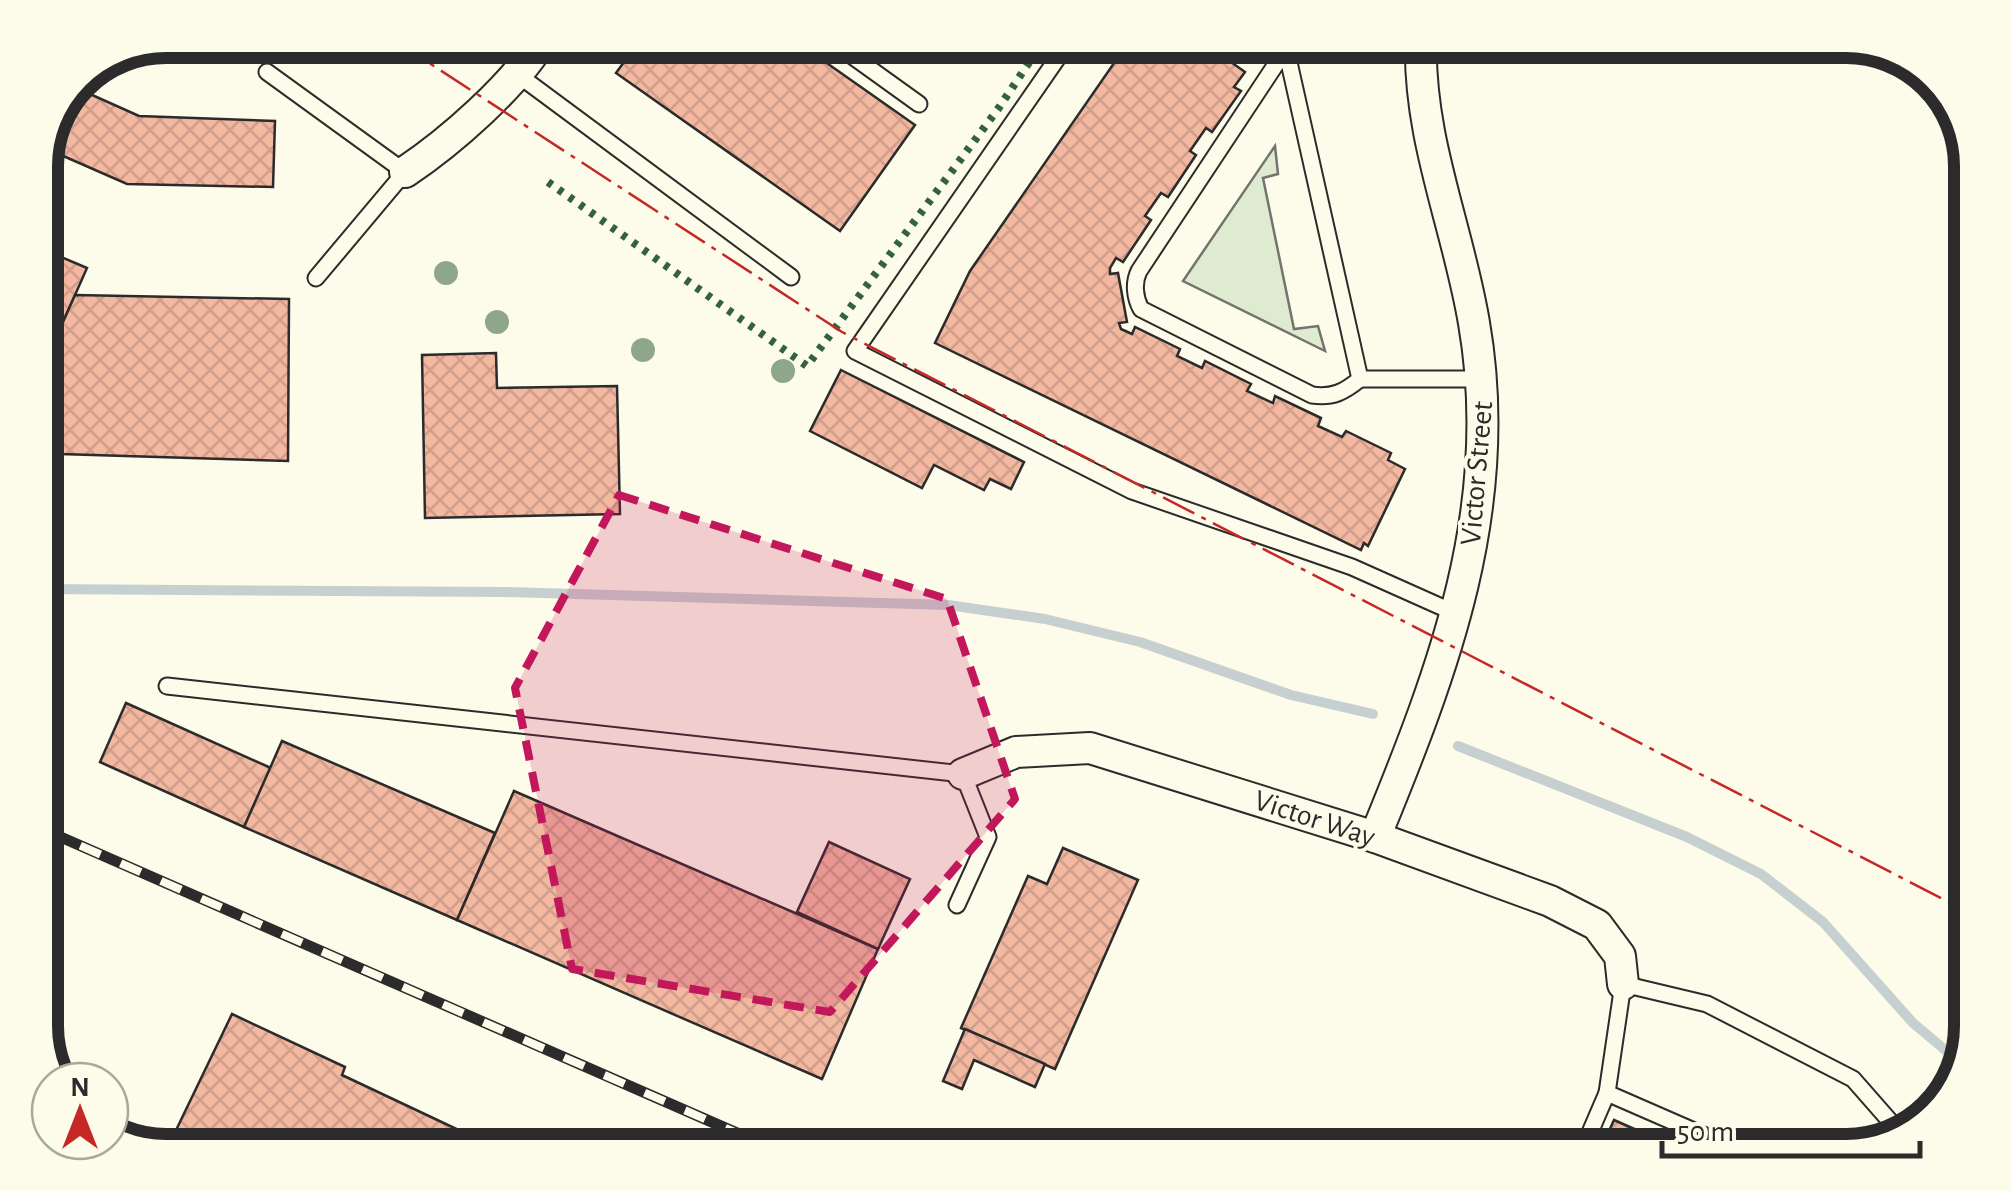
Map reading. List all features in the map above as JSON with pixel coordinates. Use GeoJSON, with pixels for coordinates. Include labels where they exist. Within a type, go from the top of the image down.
{"type":"FeatureCollection","features":[{"type":"Feature","properties":{"kind":"street"},"geometry":{"type":"LineString","coordinates":[[405,172],[424,160],[517,74],[530,57]]}},
{"type":"Feature","properties":{"kind":"street","name":"Victor Street"},"geometry":{"type":"LineString","coordinates":[[1375,836],[1410,752],[1455,613],[1470,558],[1485,444],[1474,318],[1432,150],[1422,57]]}},
{"type":"Feature","properties":{"kind":"street","name":"Victor Way"},"geometry":{"type":"LineString","coordinates":[[962,774],[1016,752],[1090,748],[1375,836],[1550,901],[1597,925],[1620,956],[1622,984]]}},
{"type":"Feature","properties":{"kind":"lane"},"geometry":{"type":"LineString","coordinates":[[854,57],[919,104]]}},
{"type":"Feature","properties":{"kind":"lane"},"geometry":{"type":"LineString","coordinates":[[1058,57],[855,351],[1132,490],[1352,567],[1455,613]]}},
{"type":"Feature","properties":{"kind":"lane"},"geometry":{"type":"LineString","coordinates":[[1281,57],[1139,271],[1136,300],[1141,309],[1312,395],[1336,395],[1360,379],[1482,379]]}},
{"type":"Feature","properties":{"kind":"lane"},"geometry":{"type":"LineString","coordinates":[[1288,57],[1360,379]]}},
{"type":"Feature","properties":{"kind":"lane"},"geometry":{"type":"LineString","coordinates":[[267,72],[405,172],[316,278]]}},
{"type":"Feature","properties":{"kind":"lane"},"geometry":{"type":"LineString","coordinates":[[517,74],[790,276]]}},
{"type":"Feature","properties":{"kind":"lane"},"geometry":{"type":"LineString","coordinates":[[167,686],[962,774],[988,836],[956,905]]}},
{"type":"Feature","properties":{"kind":"lane"},"geometry":{"type":"LineString","coordinates":[[1589,1134],[1607,1093],[1622,984],[1707,1004],[1853,1079],[1892,1123]]}},
{"type":"Feature","properties":{"kind":"lane"},"geometry":{"type":"LineString","coordinates":[[1607,1093],[1701,1134]]}},
{"type":"Feature","properties":{"kind":"highlighted area"},"geometry":{"type":"Polygon","coordinates":[[[619,495],[947,599],[1015,799],[830,1012],[572,969],[515,688],[619,495]]]}},
{"type":"Feature","properties":{"kind":"green space"},"geometry":{"type":"Polygon","coordinates":[[[1275,146],[1278,174],[1263,178],[1294,329],[1318,326],[1325,351],[1183,281],[1275,146]]]}},
{"type":"Feature","properties":{"kind":"building"},"geometry":{"type":"Polygon","coordinates":[[[628,57],[818,57],[915,125],[840,231],[616,73],[628,57]]]}},
{"type":"Feature","properties":{"kind":"building"},"geometry":{"type":"Polygon","coordinates":[[[1118,57],[1224,57],[1245,72],[1234,87],[1241,91],[1212,132],[1206,128],[1190,151],[1196,155],[1168,197],[1161,193],[1145,216],[1151,220],[1123,262],[1116,258],[1110,268],[1110,274],[1118,273],[1127,322],[1119,323],[1121,329],[1132,334],[1135,327],[1180,349],[1177,356],[1202,368],[1205,361],[1251,384],[1247,391],[1273,403],[1275,396],[1321,418],[1318,426],[1342,437],[1346,431],[1391,453],[1388,460],[1405,469],[1368,546],[1364,543],[1361,550],[935,343],[970,271],[1118,57]]]}},
{"type":"Feature","properties":{"kind":"building"},"geometry":{"type":"Polygon","coordinates":[[[86,92],[139,116],[275,121],[273,187],[127,184],[59,154],[66,124],[86,92]]]}},
{"type":"Feature","properties":{"kind":"building"},"geometry":{"type":"Polygon","coordinates":[[[58,256],[87,268],[58,333],[58,256]]]}},
{"type":"Feature","properties":{"kind":"building"},"geometry":{"type":"Polygon","coordinates":[[[75,295],[289,299],[288,461],[61,454],[58,333],[75,295]]]}},
{"type":"Feature","properties":{"kind":"building"},"geometry":{"type":"Polygon","coordinates":[[[496,353],[497,388],[617,386],[620,514],[425,518],[422,355],[496,353]]]}},
{"type":"Feature","properties":{"kind":"building"},"geometry":{"type":"Polygon","coordinates":[[[841,370],[1024,462],[1011,489],[990,479],[984,490],[934,465],[922,488],[810,431],[841,370]]]}},
{"type":"Feature","properties":{"kind":"building"},"geometry":{"type":"Polygon","coordinates":[[[126,703],[271,768],[244,827],[100,762],[126,703]]]}},
{"type":"Feature","properties":{"kind":"building"},"geometry":{"type":"Polygon","coordinates":[[[282,741],[495,833],[457,920],[244,827],[282,741]]]}},
{"type":"Feature","properties":{"kind":"building"},"geometry":{"type":"Polygon","coordinates":[[[514,791],[878,949],[822,1079],[457,920],[514,791]]]}},
{"type":"Feature","properties":{"kind":"building"},"geometry":{"type":"Polygon","coordinates":[[[829,842],[910,879],[878,949],[797,912],[829,842]]]}},
{"type":"Feature","properties":{"kind":"building"},"geometry":{"type":"Polygon","coordinates":[[[1063,848],[1138,880],[1055,1069],[961,1028],[1028,876],[1047,884],[1063,848]]]}},
{"type":"Feature","properties":{"kind":"building"},"geometry":{"type":"Polygon","coordinates":[[[232,1014],[345,1067],[342,1075],[467,1134],[174,1134],[232,1014]]]}},
{"type":"Feature","properties":{"kind":"building"},"geometry":{"type":"Polygon","coordinates":[[[965,1029],[1045,1064],[1035,1087],[974,1060],[962,1089],[943,1081],[965,1029]]]}},
{"type":"Feature","properties":{"kind":"building"},"geometry":{"type":"Polygon","coordinates":[[[1614,1120],[1646,1134],[1608,1134],[1614,1120]]]}},
{"type":"Feature","properties":{"kind":"waterway"},"geometry":{"type":"LineString","coordinates":[[58,589],[504,592],[948,605],[1045,619],[1140,642],[1291,695],[1373,714]]}},
{"type":"Feature","properties":{"kind":"waterway"},"geometry":{"type":"LineString","coordinates":[[1458,746],[1687,837],[1761,874],[1823,922],[1913,1023],[1951,1055]]}},
{"type":"Feature","properties":{"kind":"railway"},"geometry":{"type":"LineString","coordinates":[[58,836],[739,1134]]}},
{"type":"Feature","properties":{"kind":"hedge"},"geometry":{"type":"LineString","coordinates":[[548,182],[807,366],[1033,57]]}},
{"type":"Feature","properties":{"kind":"power"},"geometry":{"type":"LineString","coordinates":[[420,57],[842,332],[1954,905]]}}]}
